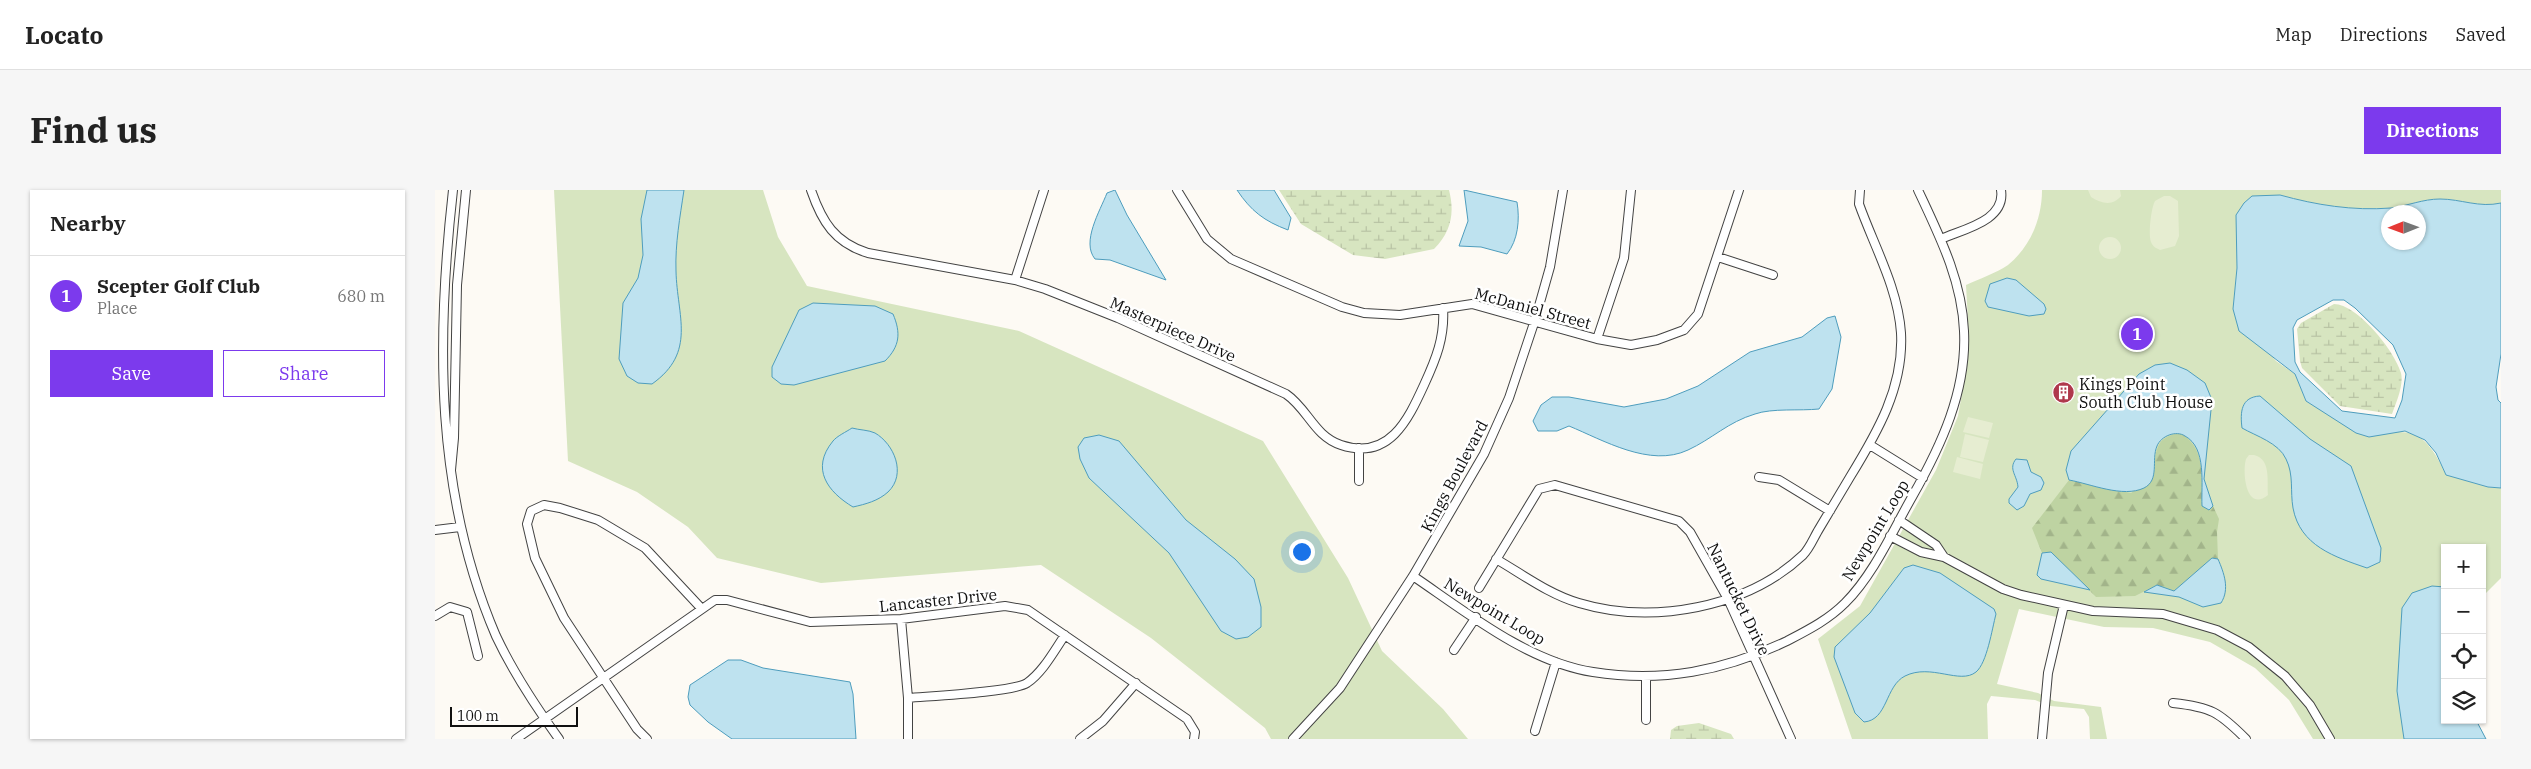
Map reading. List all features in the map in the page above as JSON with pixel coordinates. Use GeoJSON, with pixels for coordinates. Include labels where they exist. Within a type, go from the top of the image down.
{"type":"FeatureCollection","features":[{"type":"Feature","properties":{"kind":"street"},"geometry":{"type":"LineString","coordinates":[[453,190],[438,363],[447,458],[460,527],[477,585],[497,637],[545,719],[559,739]]}},
{"type":"Feature","properties":{"kind":"street"},"geometry":{"type":"LineString","coordinates":[[451,472],[454,438],[457,285],[467,190]]}},
{"type":"Feature","properties":{"kind":"street","name":"Masterpiece Drive"},"geometry":{"type":"LineString","coordinates":[[811,190],[827,226],[838,238],[851,247],[868,253],[1015,280],[1118,318],[1279,390],[1298,404],[1323,436],[1341,445],[1359,448],[1373,446],[1397,433],[1407,420],[1439,351],[1443,332],[1443,308]]}},
{"type":"Feature","properties":{"kind":"street"},"geometry":{"type":"LineString","coordinates":[[1015,280],[1044,190]]}},
{"type":"Feature","properties":{"kind":"street","name":"McDaniel Street"},"geometry":{"type":"LineString","coordinates":[[1177,190],[1207,239],[1231,259],[1341,306],[1364,313],[1400,315],[1472,304],[1597,338],[1631,345],[1657,340],[1684,330],[1698,314],[1739,190]]}},
{"type":"Feature","properties":{"kind":"street","name":"Kings Boulevard"},"geometry":{"type":"LineString","coordinates":[[1293,739],[1341,688],[1413,576],[1484,454],[1509,398],[1535,320],[1550,267],[1563,190]]}},
{"type":"Feature","properties":{"kind":"street"},"geometry":{"type":"LineString","coordinates":[[1597,338],[1624,258],[1631,190]]}},
{"type":"Feature","properties":{"kind":"street"},"geometry":{"type":"LineString","coordinates":[[1496,559],[1557,594],[1578,603],[1606,610],[1641,613],[1678,611],[1728,599],[1768,580],[1805,554],[1870,445],[1888,408],[1901,358],[1901,332],[1896,302],[1859,204],[1860,190]]}},
{"type":"Feature","properties":{"kind":"street","name":"Newpoint Loop"},"geometry":{"type":"LineString","coordinates":[[1413,576],[1525,648],[1556,662],[1590,672],[1646,676],[1709,670],[1753,657],[1821,623],[1845,604],[1860,586],[1890,536],[1923,478],[1947,430],[1959,386],[1963,362],[1964,331],[1961,303],[1956,280],[1941,239],[1918,190]]}},
{"type":"Feature","properties":{"kind":"street"},"geometry":{"type":"LineString","coordinates":[[1941,239],[1993,216],[2000,204],[2001,190]]}},
{"type":"Feature","properties":{"kind":"street"},"geometry":{"type":"LineString","coordinates":[[1717,257],[1773,275]]}},
{"type":"Feature","properties":{"kind":"street"},"geometry":{"type":"LineString","coordinates":[[438,363],[455,363]]}},
{"type":"Feature","properties":{"kind":"street"},"geometry":{"type":"LineString","coordinates":[[1870,445],[1923,478]]}},
{"type":"Feature","properties":{"kind":"street"},"geometry":{"type":"LineString","coordinates":[[1359,448],[1359,480]]}},
{"type":"Feature","properties":{"kind":"street"},"geometry":{"type":"LineString","coordinates":[[1759,478],[1779,480],[1830,511]]}},
{"type":"Feature","properties":{"kind":"street","name":"Nantucket Drive"},"geometry":{"type":"LineString","coordinates":[[1479,588],[1539,489],[1555,485],[1679,521],[1690,532],[1728,599],[1791,739]]}},
{"type":"Feature","properties":{"kind":"street"},"geometry":{"type":"LineString","coordinates":[[647,739],[637,729],[564,618],[535,558],[527,524],[531,511],[544,505],[598,520],[645,548],[701,608]]}},
{"type":"Feature","properties":{"kind":"street"},"geometry":{"type":"LineString","coordinates":[[1899,520],[1936,545],[1944,557]]}},
{"type":"Feature","properties":{"kind":"street"},"geometry":{"type":"LineString","coordinates":[[435,530],[460,527]]}},
{"type":"Feature","properties":{"kind":"street"},"geometry":{"type":"LineString","coordinates":[[1890,536],[1921,552],[1944,557],[2003,589],[2064,605],[2102,612],[2148,612],[2169,616],[2203,624],[2229,635],[2264,657],[2291,682],[2315,711],[2330,739]]}},
{"type":"Feature","properties":{"kind":"street","name":"Lancaster Drive"},"geometry":{"type":"LineString","coordinates":[[516,739],[715,600],[727,600],[810,622],[901,619],[1005,606],[1028,610],[1187,719],[1195,732],[1194,739]]}},
{"type":"Feature","properties":{"kind":"street"},"geometry":{"type":"LineString","coordinates":[[2042,739],[2048,673],[2064,605]]}},
{"type":"Feature","properties":{"kind":"street"},"geometry":{"type":"LineString","coordinates":[[435,616],[450,607],[467,612],[479,656]]}},
{"type":"Feature","properties":{"kind":"street"},"geometry":{"type":"LineString","coordinates":[[1454,650],[1476,617]]}},
{"type":"Feature","properties":{"kind":"street"},"geometry":{"type":"LineString","coordinates":[[901,619],[908,698],[908,739]]}},
{"type":"Feature","properties":{"kind":"street"},"geometry":{"type":"LineString","coordinates":[[908,698],[1009,688],[1025,684],[1038,674],[1065,635]]}},
{"type":"Feature","properties":{"kind":"street"},"geometry":{"type":"LineString","coordinates":[[1535,731],[1556,662]]}},
{"type":"Feature","properties":{"kind":"street"},"geometry":{"type":"LineString","coordinates":[[1646,676],[1647,720]]}},
{"type":"Feature","properties":{"kind":"street"},"geometry":{"type":"LineString","coordinates":[[1080,739],[1103,721],[1136,683]]}},
{"type":"Feature","properties":{"kind":"street"},"geometry":{"type":"LineString","coordinates":[[2173,703],[2201,706],[2218,713],[2246,739]]}},
{"type":"Feature","properties":{"kind":"green space"},"geometry":{"type":"Polygon","coordinates":[[[554,190],[763,190],[778,237],[807,286],[1019,331],[1263,441],[1348,578],[1382,651],[1443,709],[1468,739],[1271,739],[1265,728],[1151,638],[1041,565],[821,583],[717,558],[688,527],[637,492],[568,461],[554,190]]]}},
{"type":"Feature","properties":{"kind":"green space"},"geometry":{"type":"Polygon","coordinates":[[[1279,190],[1449,190],[1452,207],[1450,222],[1440,243],[1434,249],[1385,259],[1353,255],[1301,224],[1279,190]]]}},
{"type":"Feature","properties":{"kind":"green space"},"geometry":{"type":"Polygon","coordinates":[[[2042,190],[2501,190],[2501,203],[2478,204],[2440,199],[2404,205],[2381,205],[2381,209],[2377,209],[2307,202],[2280,195],[2237,268],[2233,309],[2276,361],[2295,374],[2306,401],[2369,437],[2397,432],[2417,436],[2432,450],[2446,475],[2488,487],[2501,488],[2501,578],[2486,593],[2486,544],[2441,544],[2441,724],[2478,724],[2486,739],[2313,739],[2289,700],[2255,668],[2210,642],[2153,628],[2104,627],[2019,609],[1997,684],[2038,693],[2054,701],[2101,707],[2107,739],[2090,739],[2089,717],[2084,709],[2050,706],[2035,700],[1991,696],[1987,704],[1988,739],[1852,739],[1818,639],[1860,606],[1936,470],[1958,416],[1964,382],[1969,339],[1966,285],[2008,265],[2016,257],[2034,231],[2042,190]]]}},
{"type":"Feature","properties":{"kind":"green space"},"geometry":{"type":"Polygon","coordinates":[[[2088,190],[2120,190],[2121,196],[2111,203],[2107,203],[2091,197],[2088,190]]]}},
{"type":"Feature","properties":{"kind":"green space"},"geometry":{"type":"Polygon","coordinates":[[[2164,196],[2170,196],[2178,201],[2179,236],[2175,246],[2160,250],[2151,242],[2150,228],[2155,201],[2164,196]]]}},
{"type":"Feature","properties":{"kind":"green space"},"geometry":{"type":"Polygon","coordinates":[[[2110,237],[2118,240],[2121,248],[2118,256],[2110,259],[2102,256],[2099,248],[2102,240],[2110,237]]]}},
{"type":"Feature","properties":{"kind":"green space"},"geometry":{"type":"Polygon","coordinates":[[[2334,304],[2343,306],[2364,320],[2383,342],[2397,364],[2402,378],[2392,414],[2340,406],[2302,368],[2297,329],[2301,323],[2334,304]]]}},
{"type":"Feature","properties":{"kind":"green space"},"geometry":{"type":"Polygon","coordinates":[[[1968,417],[1993,423],[1989,438],[1963,432],[1968,417]]]}},
{"type":"Feature","properties":{"kind":"green space"},"geometry":{"type":"Polygon","coordinates":[[[2180,433],[2189,439],[2199,455],[2202,475],[2202,506],[2209,510],[2213,506],[2219,519],[2217,532],[2218,559],[2212,558],[2174,591],[2157,585],[2135,596],[2096,597],[2051,552],[2042,553],[2032,528],[2069,480],[2131,493],[2154,476],[2156,453],[2160,442],[2171,435],[2180,433]]]}},
{"type":"Feature","properties":{"kind":"green space"},"geometry":{"type":"Polygon","coordinates":[[[1965,434],[1989,440],[1983,462],[1960,457],[1965,434]]]}},
{"type":"Feature","properties":{"kind":"green space"},"geometry":{"type":"Polygon","coordinates":[[[2249,455],[2254,455],[2263,461],[2267,471],[2268,495],[2261,499],[2255,499],[2250,495],[2245,481],[2246,459],[2249,455]]]}},
{"type":"Feature","properties":{"kind":"green space"},"geometry":{"type":"Polygon","coordinates":[[[1957,457],[1983,464],[1980,479],[1953,472],[1957,457]]]}},
{"type":"Feature","properties":{"kind":"green space"},"geometry":{"type":"Polygon","coordinates":[[[1699,723],[1731,734],[1734,739],[1670,739],[1671,730],[1677,726],[1699,723]]]}},
{"type":"Feature","properties":{"kind":"water"},"geometry":{"type":"Polygon","coordinates":[[[647,190],[684,190],[676,261],[681,318],[680,346],[675,359],[666,372],[652,384],[638,383],[627,376],[619,359],[623,303],[638,278],[643,255],[641,219],[647,190]]]}},
{"type":"Feature","properties":{"kind":"water"},"geometry":{"type":"Polygon","coordinates":[[[1115,190],[1127,215],[1166,280],[1110,260],[1095,259],[1091,252],[1091,235],[1096,217],[1107,193],[1115,190]]]}},
{"type":"Feature","properties":{"kind":"water"},"geometry":{"type":"Polygon","coordinates":[[[1237,190],[1274,190],[1291,218],[1288,230],[1272,223],[1259,214],[1247,204],[1237,190]]]}},
{"type":"Feature","properties":{"kind":"water"},"geometry":{"type":"Polygon","coordinates":[[[1464,190],[1517,202],[1516,236],[1507,254],[1481,247],[1459,246],[1468,221],[1464,190]]]}},
{"type":"Feature","properties":{"kind":"water"},"geometry":{"type":"Polygon","coordinates":[[[2280,195],[2307,202],[2349,208],[2381,209],[2381,250],[2426,250],[2426,205],[2404,205],[2440,199],[2478,204],[2501,203],[2501,354],[2496,387],[2498,400],[2501,403],[2501,488],[2488,487],[2446,475],[2436,453],[2425,440],[2405,431],[2369,437],[2356,433],[2306,401],[2295,374],[2239,331],[2233,309],[2237,268],[2236,215],[2244,203],[2252,196],[2280,195]],[[2333,300],[2297,320],[2293,328],[2295,362],[2300,372],[2342,411],[2395,418],[2402,400],[2406,374],[2393,345],[2355,308],[2344,300],[2333,300]]]}},
{"type":"Feature","properties":{"kind":"water"},"geometry":{"type":"Polygon","coordinates":[[[2007,278],[2016,280],[2044,304],[2046,309],[2044,314],[2029,316],[1988,307],[1985,301],[1990,284],[2007,278]]]}},
{"type":"Feature","properties":{"kind":"water"},"geometry":{"type":"Polygon","coordinates":[[[813,303],[875,306],[893,314],[898,333],[894,350],[885,361],[794,385],[781,384],[772,377],[772,367],[799,310],[813,303]]]}},
{"type":"Feature","properties":{"kind":"water"},"geometry":{"type":"Polygon","coordinates":[[[1835,316],[1841,337],[1832,389],[1819,409],[1778,410],[1755,414],[1737,421],[1688,450],[1673,455],[1658,456],[1627,450],[1569,426],[1557,431],[1538,431],[1533,421],[1541,405],[1552,397],[1569,397],[1624,407],[1666,399],[1698,386],[1750,352],[1802,337],[1827,318],[1835,316]]]}},
{"type":"Feature","properties":{"kind":"water"},"geometry":{"type":"Polygon","coordinates":[[[2170,363],[2187,370],[2205,383],[2212,400],[2204,479],[2213,506],[2209,510],[2202,506],[2200,458],[2192,442],[2181,434],[2169,435],[2159,442],[2155,451],[2154,475],[2149,484],[2144,488],[2127,492],[2117,491],[2069,480],[2066,470],[2071,451],[2139,374],[2155,365],[2170,363]]]}},
{"type":"Feature","properties":{"kind":"water"},"geometry":{"type":"Polygon","coordinates":[[[2260,396],[2310,439],[2351,466],[2381,548],[2380,562],[2367,568],[2343,559],[2321,548],[2303,532],[2293,508],[2291,477],[2283,453],[2273,444],[2242,428],[2241,416],[2245,402],[2260,396]]]}},
{"type":"Feature","properties":{"kind":"water"},"geometry":{"type":"Polygon","coordinates":[[[852,428],[873,432],[882,438],[888,444],[896,460],[897,468],[897,477],[894,485],[888,492],[876,500],[853,507],[830,487],[825,479],[823,470],[826,451],[833,441],[852,428]]]}},
{"type":"Feature","properties":{"kind":"water"},"geometry":{"type":"Polygon","coordinates":[[[1099,435],[1119,441],[1186,520],[1235,559],[1254,579],[1261,607],[1261,627],[1248,637],[1236,639],[1221,631],[1169,553],[1089,478],[1080,459],[1078,447],[1084,438],[1099,435]]]}},
{"type":"Feature","properties":{"kind":"water"},"geometry":{"type":"Polygon","coordinates":[[[2016,459],[2027,460],[2031,472],[2041,477],[2044,483],[2041,490],[2030,494],[2024,506],[2017,510],[2009,503],[2009,499],[2018,487],[2013,469],[2016,459]]]}},
{"type":"Feature","properties":{"kind":"water"},"geometry":{"type":"Polygon","coordinates":[[[2051,552],[2090,590],[2041,579],[2037,575],[2042,553],[2051,552]]]}},
{"type":"Feature","properties":{"kind":"water"},"geometry":{"type":"Polygon","coordinates":[[[2212,558],[2218,559],[2225,581],[2224,598],[2221,603],[2203,607],[2179,597],[2144,592],[2157,585],[2174,591],[2212,558]]]}},
{"type":"Feature","properties":{"kind":"water"},"geometry":{"type":"Polygon","coordinates":[[[1913,565],[1940,573],[1994,609],[1996,614],[1986,654],[1980,668],[1969,675],[1953,676],[1925,672],[1905,676],[1898,681],[1878,715],[1872,720],[1864,722],[1855,713],[1834,657],[1835,647],[1870,613],[1904,568],[1913,565]]]}},
{"type":"Feature","properties":{"kind":"water"},"geometry":{"type":"Polygon","coordinates":[[[2432,586],[2441,587],[2441,724],[2478,724],[2486,739],[2404,739],[2397,691],[2402,608],[2412,593],[2432,586]]]}},
{"type":"Feature","properties":{"kind":"water"},"geometry":{"type":"Polygon","coordinates":[[[728,660],[741,660],[763,668],[850,682],[853,694],[856,739],[732,739],[708,722],[690,705],[688,697],[690,685],[728,660]]]}},
{"type":"Feature","properties":{"kind":"place","name":"Scepter Golf Club"},"geometry":{"type":"Point","coordinates":[2137,334]}},
{"type":"Feature","properties":{"kind":"place","name":"Kings Point South Club House"},"geometry":{"type":"Point","coordinates":[2063,393]}}]}
